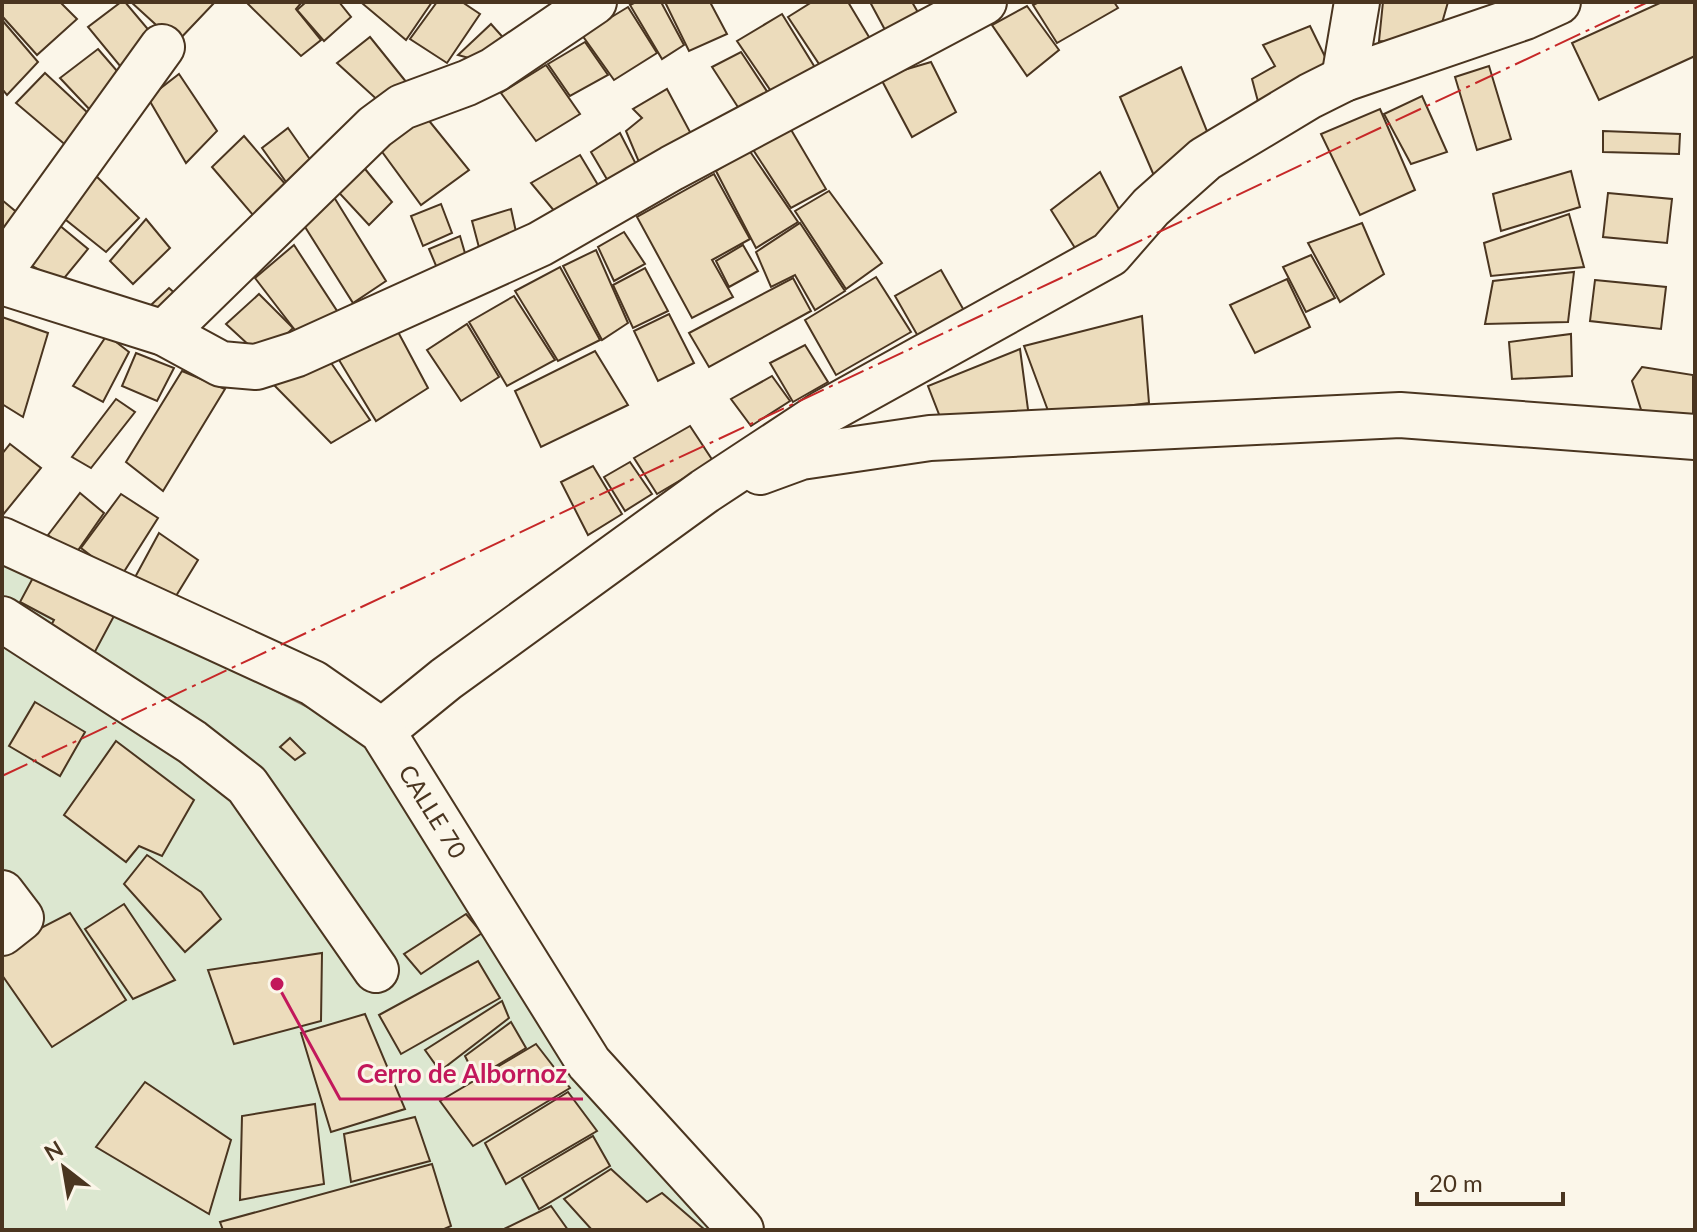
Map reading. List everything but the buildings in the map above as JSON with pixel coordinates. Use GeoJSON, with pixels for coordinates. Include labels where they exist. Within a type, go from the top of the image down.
{"type":"FeatureCollection","features":[{"type":"Feature","properties":{"kind":"street"},"geometry":{"type":"LineString","coordinates":[[164,333],[375,127],[402,107],[494,70],[594,2]]}},
{"type":"Feature","properties":{"kind":"street"},"geometry":{"type":"LineString","coordinates":[[2,282],[164,333],[221,364],[256,367],[297,354],[540,244],[672,168],[984,2]]}},
{"type":"Feature","properties":{"kind":"street"},"geometry":{"type":"LineString","coordinates":[[1344,79],[1357,2]]}},
{"type":"Feature","properties":{"kind":"street"},"geometry":{"type":"LineString","coordinates":[[382,731],[446,679],[705,491],[825,412],[1110,254],[1151,207],[1205,159],[1344,79],[1525,17],[1558,2]]}},
{"type":"Feature","properties":{"kind":"street"},"geometry":{"type":"LineString","coordinates":[[2,269],[162,47]]}},
{"type":"Feature","properties":{"kind":"street"},"geometry":{"type":"LineString","coordinates":[[705,491],[801,457],[930,438],[1400,415],[1695,437]]}},
{"type":"Feature","properties":{"kind":"street","name":"CALLE 70"},"geometry":{"type":"LineString","coordinates":[[2,540],[313,683],[382,731],[589,1063],[741,1230]]}},
{"type":"Feature","properties":{"kind":"street"},"geometry":{"type":"LineString","coordinates":[[2,619],[192,742],[247,785],[376,970]]}},
{"type":"Feature","properties":{"kind":"street"},"geometry":{"type":"LineString","coordinates":[[2,893],[21,918],[2,933]]}},
{"type":"Feature","properties":{"kind":"green space"},"geometry":{"type":"Polygon","coordinates":[[[2,553],[369,738],[737,1230],[2,1230],[2,553]]]}},
{"type":"Feature","properties":{"kind":"power"},"geometry":{"type":"LineString","coordinates":[[2,776],[1648,2]]}},
{"type":"Feature","properties":{"kind":"place","name":"Cerro de Albornoz"},"geometry":{"type":"Point","coordinates":[277,984]}}]}
